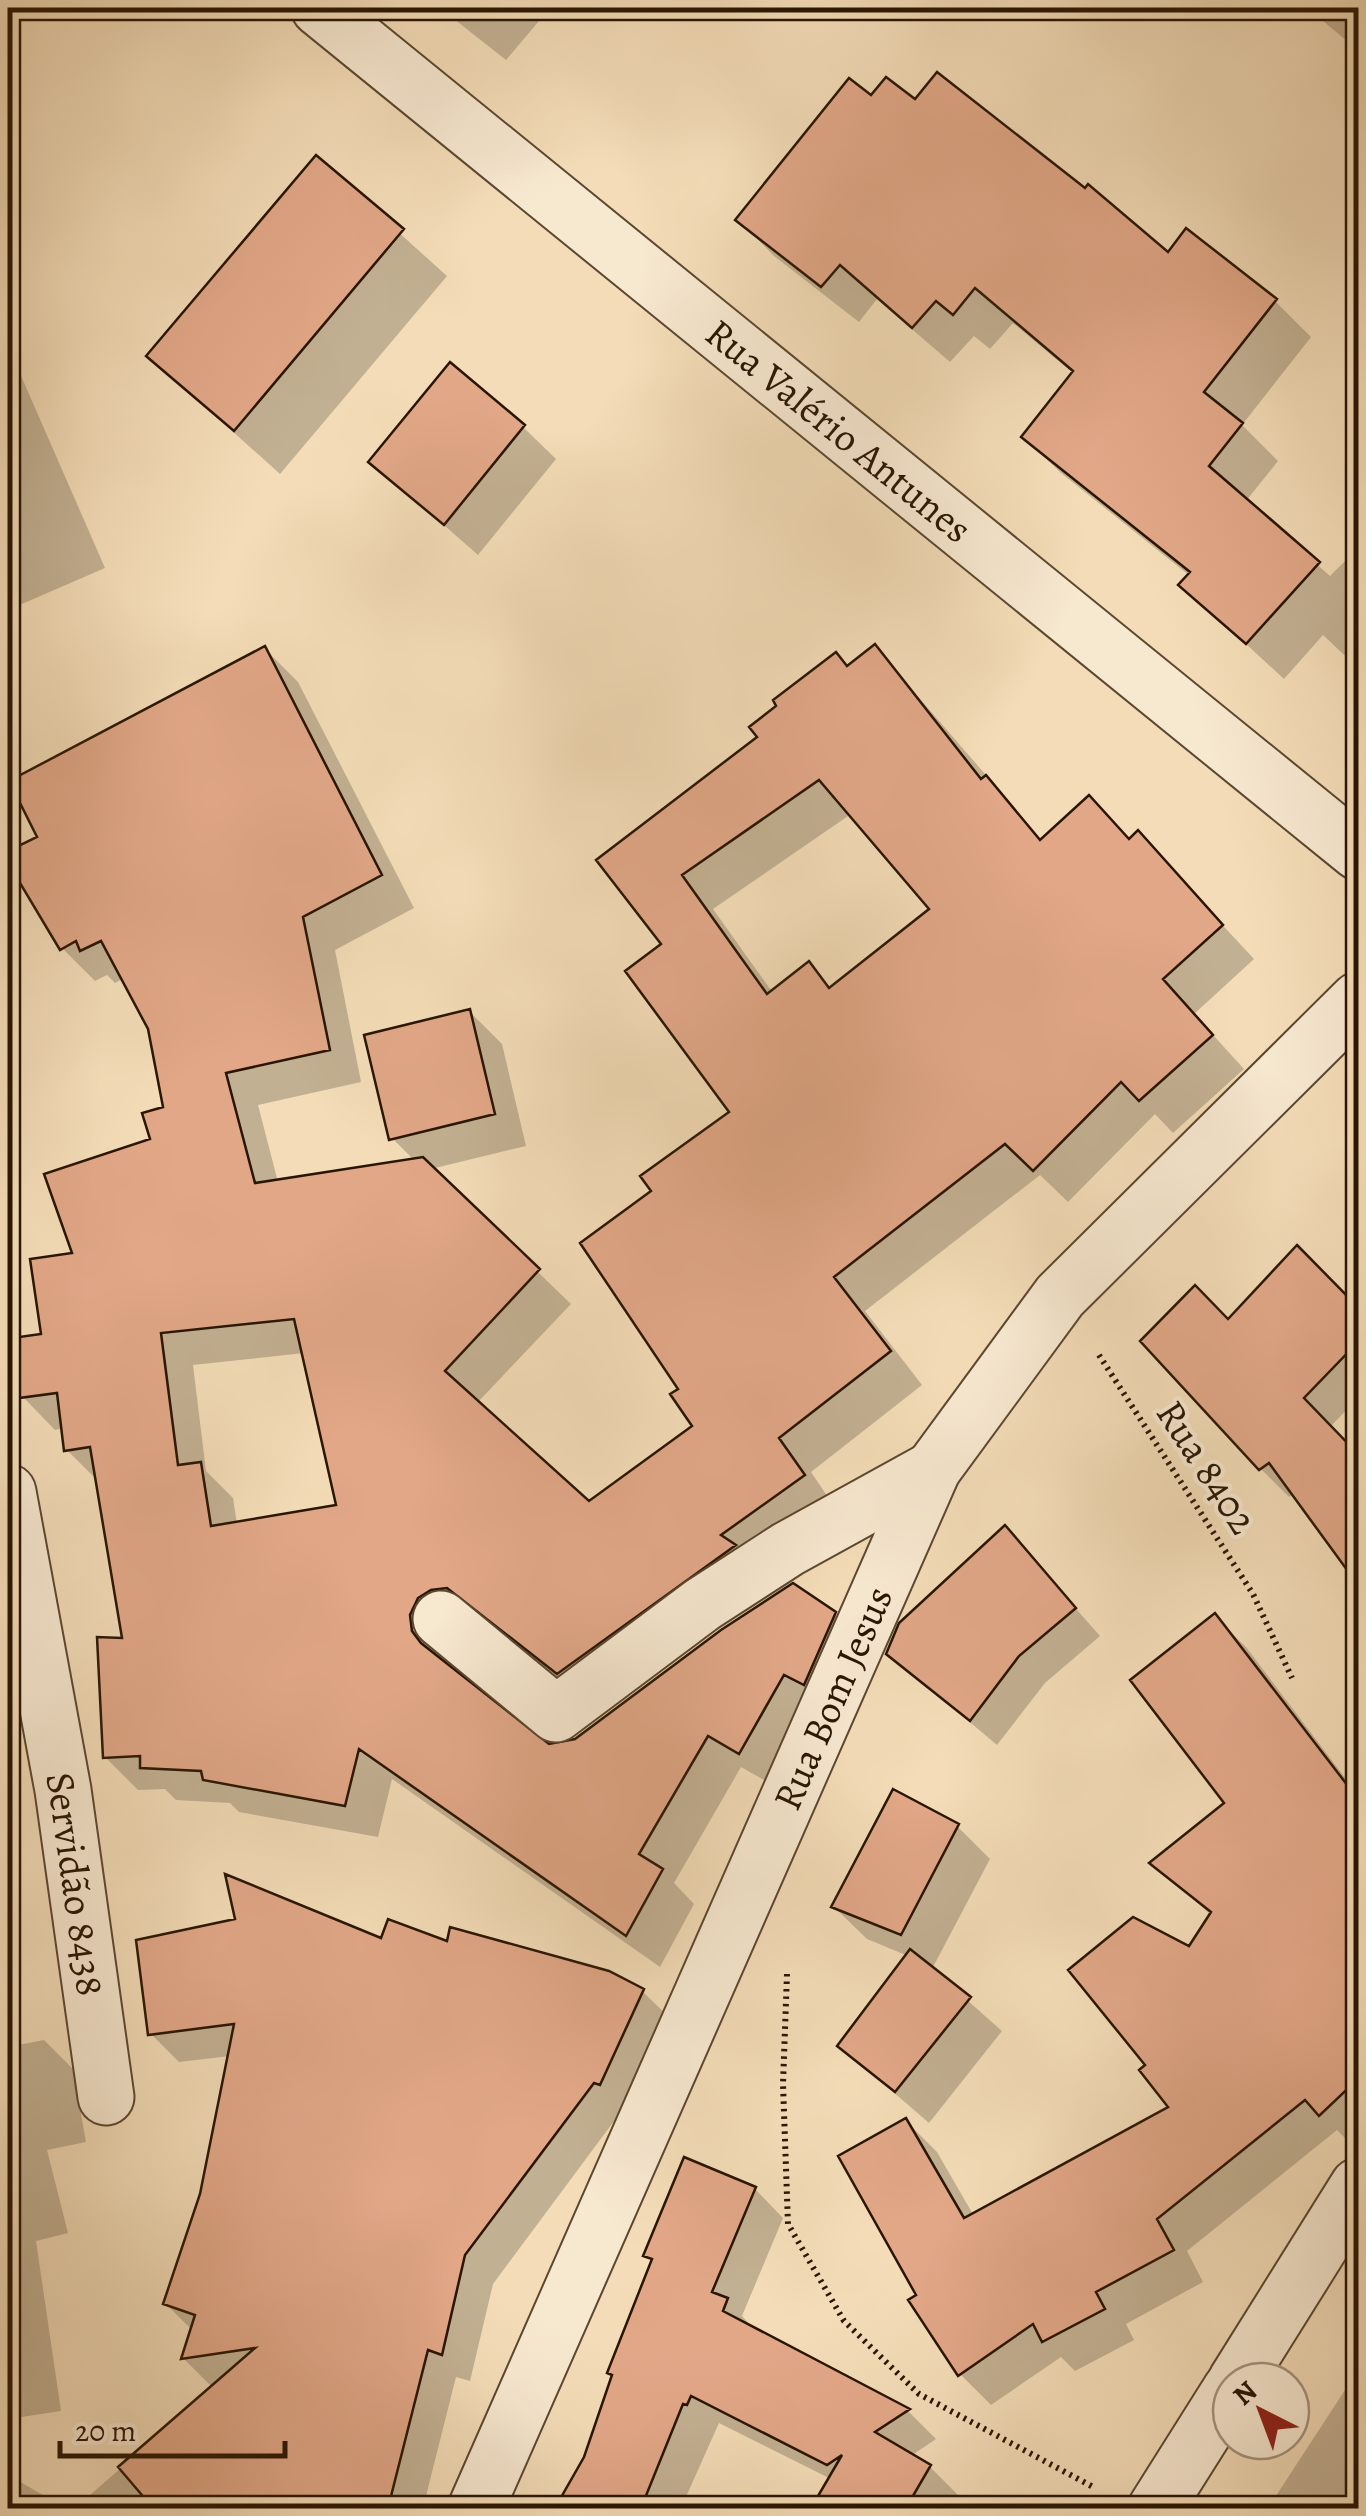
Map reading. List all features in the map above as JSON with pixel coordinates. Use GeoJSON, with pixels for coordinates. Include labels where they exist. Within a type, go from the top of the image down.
{"type":"FeatureCollection","features":[{"type":"Feature","properties":{"kind":"street","name":"Rua Valério Antunes"},"geometry":{"type":"LineString","coordinates":[[319,8],[1358,852]]}},
{"type":"Feature","properties":{"kind":"street","name":"Rua Bom Jesus"},"geometry":{"type":"LineString","coordinates":[[476,2508],[933,1469],[1060,1296],[1358,1000]]}},
{"type":"Feature","properties":{"kind":"street"},"geometry":{"type":"LineString","coordinates":[[441,1619],[556,1714],[703,1604],[788,1549],[933,1469]]}},
{"type":"Feature","properties":{"kind":"street","name":"Servidão 8438"},"geometry":{"type":"LineString","coordinates":[[8,1492],[63,1790],[106,2097]]}},
{"type":"Feature","properties":{"kind":"street"},"geometry":{"type":"LineString","coordinates":[[1249,2361],[1358,2186]]}},
{"type":"Feature","properties":{"kind":"street"},"geometry":{"type":"LineString","coordinates":[[1156,2508],[1211,2421]]}},
{"type":"Feature","properties":{"kind":"path","name":"Rua 8402"},"geometry":{"type":"LineString","coordinates":[[1060,1296],[1253,1594],[1292,1678]]}},
{"type":"Feature","properties":{"kind":"path"},"geometry":{"type":"LineString","coordinates":[[787,1966],[784,2084],[788,2224],[844,2321],[919,2394],[1100,2491]]}},
{"type":"Feature","properties":{"kind":"building"},"geometry":{"type":"Polygon","coordinates":[[[937,72],[1085,188],[1088,184],[1168,252],[1186,228],[1277,299],[1204,392],[1243,423],[1209,466],[1320,562],[1246,644],[1178,585],[1190,572],[1021,437],[1073,371],[975,288],[953,315],[936,301],[912,328],[840,265],[821,287],[735,220],[849,78],[871,95],[886,77],[915,99],[937,72]]]}},
{"type":"Feature","properties":{"kind":"building"},"geometry":{"type":"Polygon","coordinates":[[[316,155],[404,229],[234,431],[146,356],[316,155]]]}},
{"type":"Feature","properties":{"kind":"building"},"geometry":{"type":"Polygon","coordinates":[[[450,362],[525,425],[444,525],[368,462],[450,362]]]}},
{"type":"Feature","properties":{"kind":"building"},"geometry":{"type":"Polygon","coordinates":[[[875,644],[981,779],[986,775],[1040,840],[1089,795],[1129,839],[1138,830],[1223,925],[1163,979],[1213,1035],[1139,1101],[1121,1082],[1033,1171],[1005,1144],[834,1277],[891,1351],[779,1438],[805,1475],[721,1535],[736,1545],[557,1674],[447,1588],[431,1590],[418,1598],[410,1615],[412,1631],[421,1643],[549,1744],[575,1739],[721,1630],[793,1583],[836,1612],[804,1685],[784,1675],[739,1754],[708,1736],[639,1854],[663,1869],[626,1936],[359,1749],[345,1806],[203,1780],[201,1771],[140,1768],[140,1756],[103,1758],[97,1637],[122,1638],[90,1447],[64,1451],[57,1393],[19,1398],[12,1338],[41,1334],[30,1259],[72,1253],[44,1174],[150,1139],[142,1113],[163,1107],[148,1029],[101,941],[80,951],[76,941],[60,950],[8,863],[8,851],[37,837],[9,781],[265,646],[382,875],[303,917],[330,1050],[226,1073],[255,1183],[423,1157],[540,1269],[445,1371],[589,1501],[692,1426],[670,1394],[678,1389],[580,1243],[651,1191],[640,1176],[729,1112],[625,971],[661,944],[596,860],[757,737],[749,727],[776,706],[773,700],[836,652],[847,666],[875,644]],[[819,780],[682,875],[767,994],[809,961],[829,988],[929,909],[819,780]],[[294,1319],[161,1333],[178,1465],[201,1462],[211,1526],[336,1505],[294,1319]]]}},
{"type":"Feature","properties":{"kind":"building"},"geometry":{"type":"Polygon","coordinates":[[[470,1009],[495,1114],[389,1140],[364,1035],[470,1009]]]}},
{"type":"Feature","properties":{"kind":"building"},"geometry":{"type":"Polygon","coordinates":[[[1297,1245],[1358,1307],[1358,1342],[1304,1398],[1358,1454],[1358,1585],[1269,1463],[1259,1470],[1140,1341],[1195,1285],[1228,1319],[1297,1245]]]}},
{"type":"Feature","properties":{"kind":"building"},"geometry":{"type":"Polygon","coordinates":[[[1005,1525],[1076,1608],[1019,1656],[970,1721],[886,1654],[899,1623],[1005,1525]]]}},
{"type":"Feature","properties":{"kind":"building"},"geometry":{"type":"Polygon","coordinates":[[[1215,1613],[1358,1799],[1358,2079],[1319,2116],[1305,2100],[1157,2219],[1174,2250],[1096,2292],[1105,2309],[1042,2342],[1033,2324],[958,2376],[908,2300],[916,2295],[838,2156],[906,2118],[964,2218],[1168,2107],[1139,2070],[1145,2065],[1068,1970],[1133,1917],[1189,1946],[1211,1912],[1149,1863],[1224,1803],[1130,1680],[1215,1613]]]}},
{"type":"Feature","properties":{"kind":"building"},"geometry":{"type":"Polygon","coordinates":[[[893,1789],[959,1824],[901,1935],[831,1907],[893,1789]]]}},
{"type":"Feature","properties":{"kind":"building"},"geometry":{"type":"Polygon","coordinates":[[[225,1874],[381,1938],[388,1919],[447,1941],[450,1927],[609,1971],[644,1989],[600,2085],[594,2083],[465,2255],[442,2355],[428,2350],[388,2508],[153,2508],[118,2467],[255,2348],[181,2359],[195,2315],[163,2304],[200,2194],[234,2024],[148,2035],[136,1940],[235,1919],[225,1874]]]}},
{"type":"Feature","properties":{"kind":"building"},"geometry":{"type":"Polygon","coordinates":[[[910,1949],[971,1997],[895,2092],[837,2046],[910,1949]]]}},
{"type":"Feature","properties":{"kind":"building"},"geometry":{"type":"Polygon","coordinates":[[[684,2157],[756,2187],[712,2292],[728,2298],[723,2311],[910,2409],[875,2432],[931,2465],[906,2508],[811,2508],[842,2455],[827,2465],[691,2396],[687,2405],[683,2404],[641,2508],[555,2508],[584,2457],[612,2375],[607,2373],[652,2259],[643,2256],[684,2157]]]}}]}
